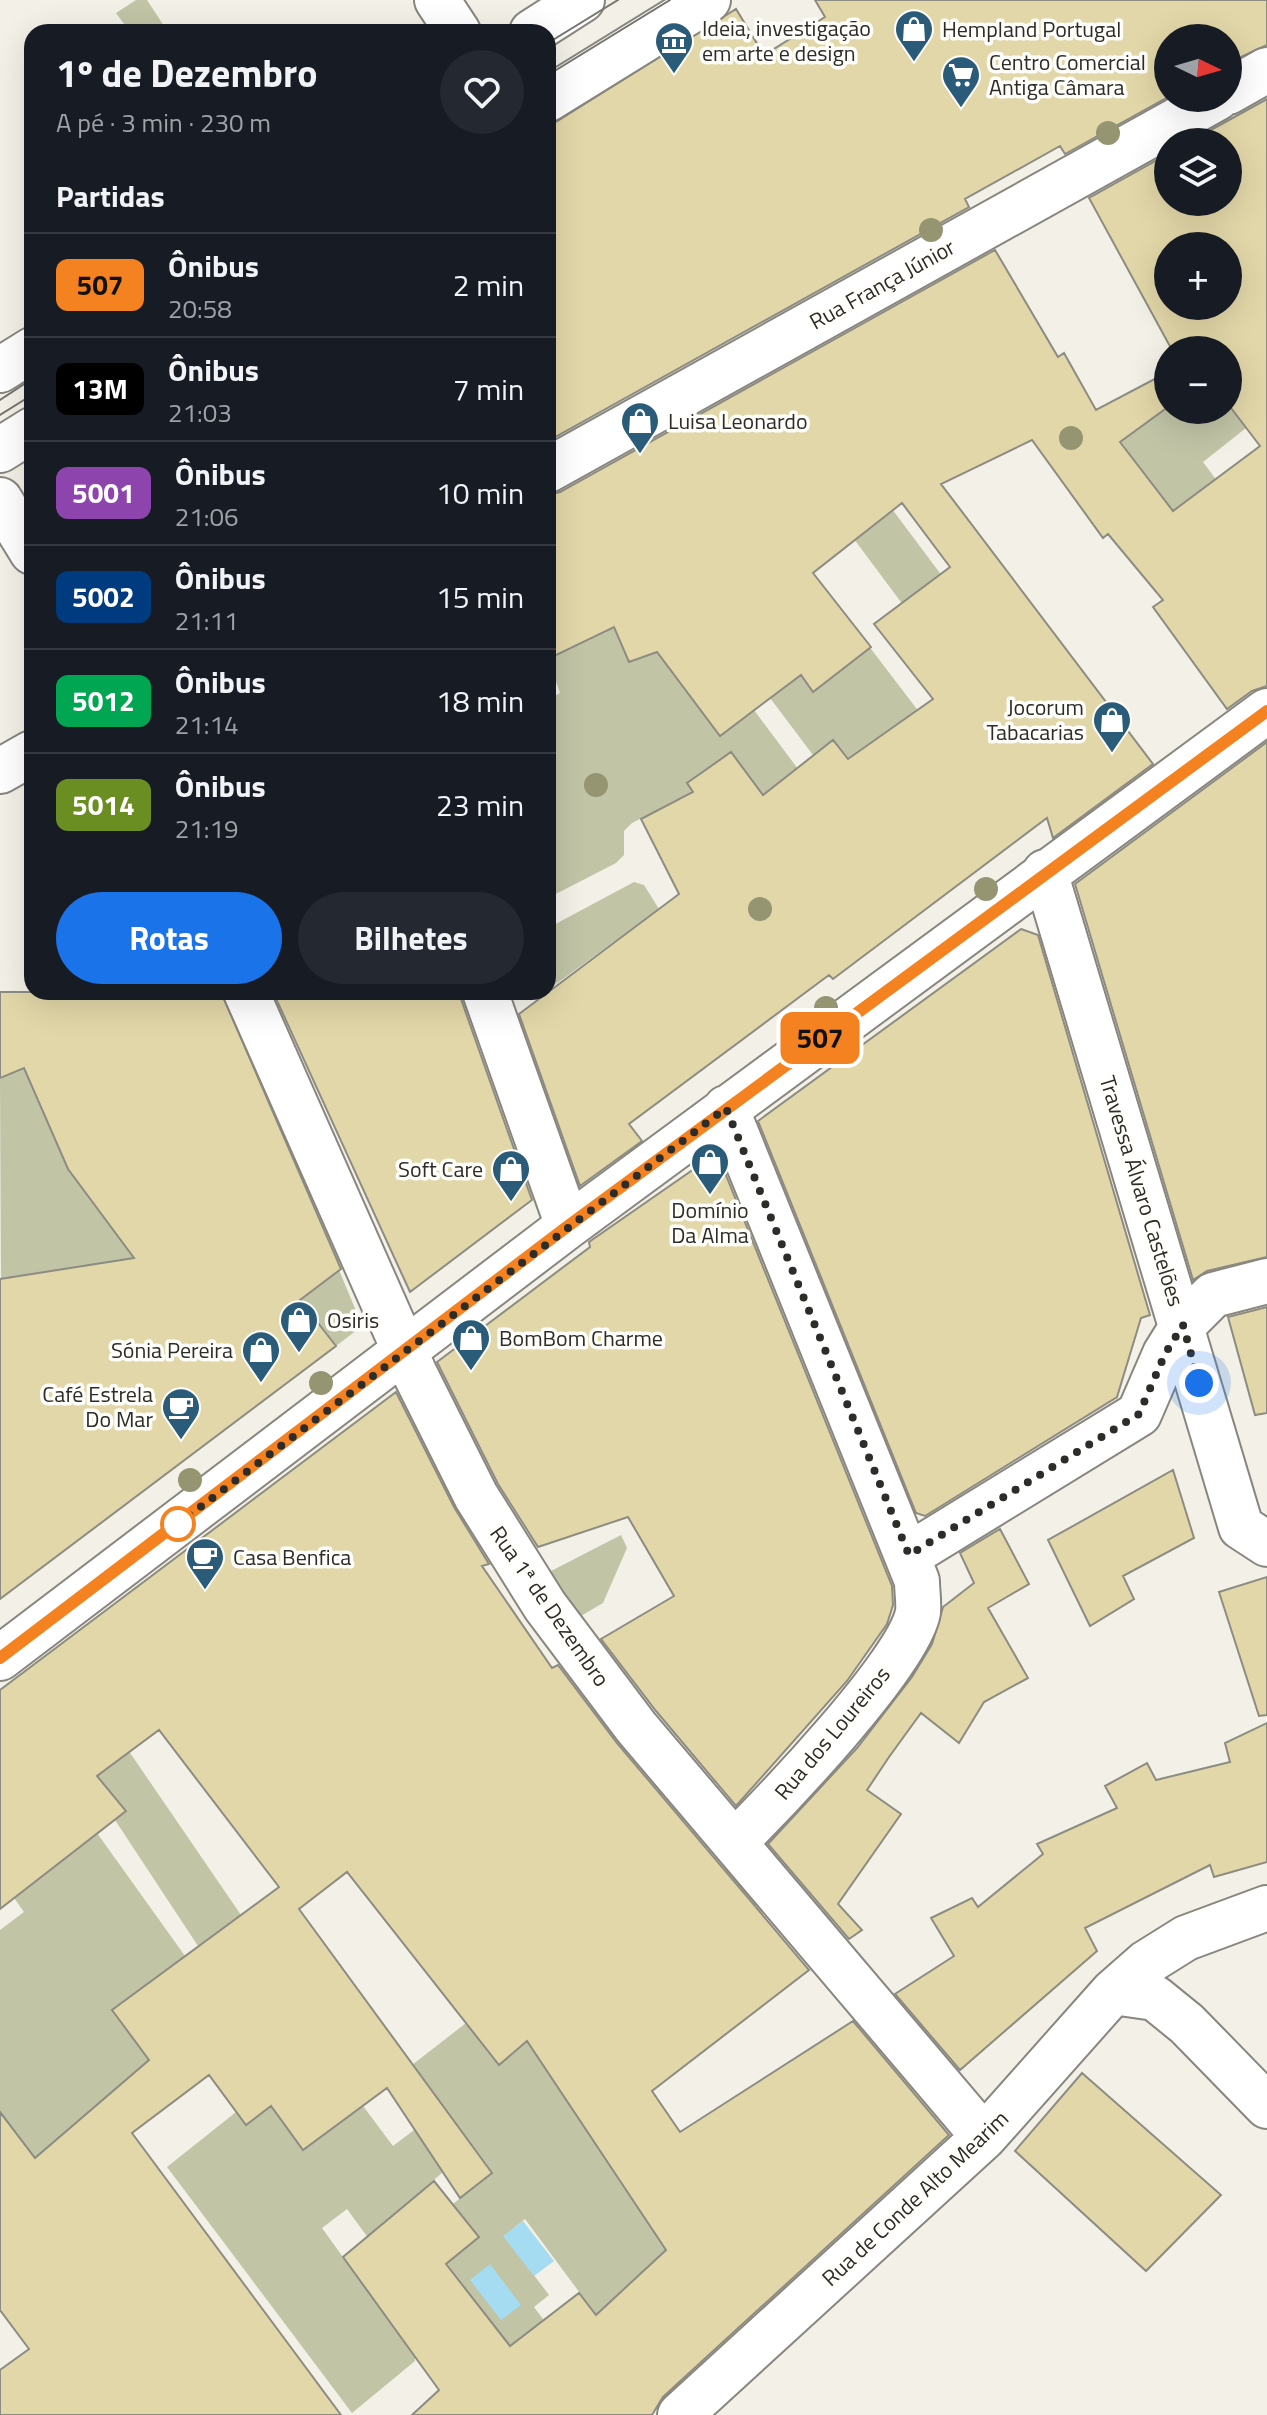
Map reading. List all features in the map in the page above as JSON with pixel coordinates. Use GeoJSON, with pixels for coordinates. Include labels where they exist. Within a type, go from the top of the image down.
{"type":"FeatureCollection","features":[{"type":"Feature","properties":{"kind":"street"},"geometry":{"type":"LineString","coordinates":[[437,0],[453,24]]}},
{"type":"Feature","properties":{"kind":"street"},"geometry":{"type":"LineString","coordinates":[[544,24],[582,0]]}},
{"type":"Feature","properties":{"kind":"street"},"geometry":{"type":"LineString","coordinates":[[556,94],[708,0]]}},
{"type":"Feature","properties":{"kind":"street"},"geometry":{"type":"LineString","coordinates":[[1242,84],[1267,70]]}},
{"type":"Feature","properties":{"kind":"street","name":"Rua França Júnior"},"geometry":{"type":"LineString","coordinates":[[556,466],[1192,112]]}},
{"type":"Feature","properties":{"kind":"street"},"geometry":{"type":"LineString","coordinates":[[0,370],[24,355]]}},
{"type":"Feature","properties":{"kind":"street"},"geometry":{"type":"LineString","coordinates":[[0,500],[24,539]]}},
{"type":"Feature","properties":{"kind":"street"},"geometry":{"type":"LineString","coordinates":[[0,1658],[568,1226],[1267,711]]}},
{"type":"Feature","properties":{"kind":"street"},"geometry":{"type":"LineString","coordinates":[[0,771],[24,758]]}},
{"type":"Feature","properties":{"kind":"street","name":"Travessa Álvaro Castelões"},"geometry":{"type":"LineString","coordinates":[[1045,872],[1241,1527],[1267,1544]]}},
{"type":"Feature","properties":{"kind":"street","name":"Rua 1ª de Dezembro"},"geometry":{"type":"LineString","coordinates":[[250,1000],[406,1352],[476,1496],[545,1606],[636,1727],[984,2137]]}},
{"type":"Feature","properties":{"kind":"street"},"geometry":{"type":"LineString","coordinates":[[488,1000],[568,1226]]}},
{"type":"Feature","properties":{"kind":"street","name":"Rua dos Loureiros"},"geometry":{"type":"LineString","coordinates":[[726,1108],[909,1555],[917,1581],[918,1613],[897,1654],[766,1812],[735,1842]]}},
{"type":"Feature","properties":{"kind":"street"},"geometry":{"type":"LineString","coordinates":[[909,1555],[1139,1414],[1165,1354],[1183,1325],[1213,1295],[1267,1281]]}},
{"type":"Feature","properties":{"kind":"street","name":"Rua de Conde Alto Mearim"},"geometry":{"type":"LineString","coordinates":[[680,2415],[984,2137],[1113,1992],[1146,1963],[1186,1938],[1267,1908]]}},
{"type":"Feature","properties":{"kind":"street"},"geometry":{"type":"LineString","coordinates":[[1113,1992],[1155,1998],[1187,2024],[1267,2106]]}},
{"type":"Feature","properties":{"kind":"green space"},"geometry":{"type":"Polygon","coordinates":[[[136,0],[147,0],[163,24],[124,24],[116,13],[136,0]]]}},
{"type":"Feature","properties":{"kind":"green space"},"geometry":{"type":"Polygon","coordinates":[[[1154,411],[1154,424],[1242,423],[1246,428],[1203,462],[1245,518],[1202,550],[1108,425],[1154,411]]]}},
{"type":"Feature","properties":{"kind":"green space"},"geometry":{"type":"Polygon","coordinates":[[[892,509],[966,608],[927,637],[848,531],[892,509]]]}},
{"type":"Feature","properties":{"kind":"green space"},"geometry":{"type":"Polygon","coordinates":[[[823,586],[929,725],[855,769],[833,740],[813,755],[770,698],[801,675],[783,610],[823,586]]]}},
{"type":"Feature","properties":{"kind":"green space"},"geometry":{"type":"Polygon","coordinates":[[[613,626],[629,662],[657,652],[704,714],[739,690],[804,777],[786,825],[731,752],[688,783],[693,792],[632,823],[624,831],[624,855],[616,863],[556,894],[556,695],[560,693],[556,682],[556,655],[613,626]]]}},
{"type":"Feature","properties":{"kind":"green space"},"geometry":{"type":"Polygon","coordinates":[[[634,882],[644,885],[659,909],[556,984],[556,924],[634,882]]]}},
{"type":"Feature","properties":{"kind":"green space"},"geometry":{"type":"Polygon","coordinates":[[[72,1047],[69,1170],[134,1258],[1,1279],[0,1078],[72,1047]]]}},
{"type":"Feature","properties":{"kind":"green space"},"geometry":{"type":"Polygon","coordinates":[[[339,1270],[359,1318],[357,1330],[336,1346],[300,1300],[339,1270]]]}},
{"type":"Feature","properties":{"kind":"green space"},"geometry":{"type":"Polygon","coordinates":[[[621,1535],[627,1548],[603,1603],[579,1617],[551,1571],[621,1535]]]}},
{"type":"Feature","properties":{"kind":"green space"},"geometry":{"type":"Polygon","coordinates":[[[124,1744],[241,1915],[198,1946],[115,1820],[125,1811],[84,1761],[124,1744]]]}},
{"type":"Feature","properties":{"kind":"green space"},"geometry":{"type":"Polygon","coordinates":[[[97,1833],[185,1956],[113,2010],[149,2060],[35,2158],[0,2112],[0,1930],[24,1912],[0,1878],[0,1862],[97,1833]]]}},
{"type":"Feature","properties":{"kind":"green space"},"geometry":{"type":"Polygon","coordinates":[[[728,1867],[759,1902],[687,1973],[632,2000],[666,2250],[620,2293],[696,2375],[663,2405],[525,2219],[504,2236],[549,2295],[534,2307],[555,2335],[514,2351],[446,2264],[479,2237],[453,2204],[491,2173],[412,2065],[466,2023],[500,2065],[728,1867]]]}},
{"type":"Feature","properties":{"kind":"green space"},"geometry":{"type":"Polygon","coordinates":[[[271,2106],[303,2149],[363,2106],[393,2146],[414,2130],[443,2172],[402,2208],[434,2328],[347,2209],[322,2228],[415,2357],[415,2361],[352,2413],[167,2167],[236,2112],[246,2125],[271,2106]]]}},
{"type":"Feature","properties":{"kind":"water"},"geometry":{"type":"Polygon","coordinates":[[[523,2221],[554,2261],[534,2276],[503,2236],[523,2221]]]}},
{"type":"Feature","properties":{"kind":"water"},"geometry":{"type":"Polygon","coordinates":[[[490,2264],[521,2305],[501,2320],[470,2280],[490,2264]]]}},
{"type":"Feature","properties":{"kind":"building"},"geometry":{"type":"Polygon","coordinates":[[[815,0],[1267,0],[1267,45],[1242,57],[1242,24],[1154,24],[1154,105],[1065,154],[1060,146],[965,199],[969,207],[556,437],[556,122],[736,9],[764,55],[825,17],[815,0]]]}},
{"type":"Feature","properties":{"kind":"building"},"geometry":{"type":"Polygon","coordinates":[[[1267,99],[1267,686],[1252,691],[1227,709],[1153,607],[1163,600],[1108,534],[1103,538],[1032,440],[941,484],[1153,764],[1053,838],[1047,818],[833,979],[829,975],[629,1124],[642,1141],[580,1186],[519,1014],[538,1000],[556,1000],[556,986],[679,894],[641,819],[693,792],[687,783],[731,752],[763,795],[833,740],[848,759],[933,699],[874,624],[950,567],[902,503],[813,573],[871,647],[813,692],[801,675],[720,736],[657,652],[629,662],[614,627],[556,655],[556,493],[995,250],[1058,357],[1064,353],[1096,410],[1154,379],[1154,417],[1120,442],[1173,511],[1260,446],[1242,422],[1242,336],[1164,336],[1156,320],[1242,320],[1242,232],[1154,232],[1154,317],[1089,198],[1154,162],[1154,216],[1242,216],[1242,128],[1214,128],[1267,99]]]}},
{"type":"Feature","properties":{"kind":"building"},"geometry":{"type":"Polygon","coordinates":[[[1267,742],[1267,1257],[1207,1271],[1193,1280],[1075,884],[1267,742]]]}},
{"type":"Feature","properties":{"kind":"building"},"geometry":{"type":"Polygon","coordinates":[[[1021,929],[1038,935],[1150,1315],[1141,1318],[1117,1397],[925,1516],[916,1513],[758,1121],[1021,929]]]}},
{"type":"Feature","properties":{"kind":"building"},"geometry":{"type":"Polygon","coordinates":[[[0,992],[24,992],[24,1000],[224,1000],[341,1269],[300,1300],[336,1346],[0,1599],[0,1279],[134,1258],[68,1169],[24,1068],[0,1078],[0,992]]]}},
{"type":"Feature","properties":{"kind":"building"},"geometry":{"type":"Polygon","coordinates":[[[277,1000],[461,1000],[532,1200],[410,1292],[277,1000]]]}},
{"type":"Feature","properties":{"kind":"building"},"geometry":{"type":"Polygon","coordinates":[[[717,1153],[892,1586],[893,1605],[887,1624],[847,1681],[736,1806],[656,1711],[601,1639],[674,1596],[628,1517],[538,1547],[498,1484],[437,1362],[590,1247],[589,1242],[717,1153]]]}},
{"type":"Feature","properties":{"kind":"building"},"geometry":{"type":"Polygon","coordinates":[[[1267,1307],[1267,1413],[1255,1415],[1228,1317],[1267,1307]]]}},
{"type":"Feature","properties":{"kind":"building"},"geometry":{"type":"Polygon","coordinates":[[[396,1392],[454,1507],[489,1564],[482,1566],[552,1668],[558,1665],[617,1743],[809,1970],[652,2091],[680,2132],[853,2021],[949,2135],[663,2397],[652,2415],[412,2415],[439,2390],[343,2257],[434,2181],[479,2237],[446,2264],[510,2346],[579,2293],[596,2315],[666,2250],[527,2041],[499,2065],[347,1872],[299,1909],[492,2173],[460,2198],[387,2088],[303,2150],[271,2106],[246,2125],[209,2075],[132,2133],[341,2415],[0,2415],[0,2370],[29,2349],[0,2310],[0,2112],[35,2158],[149,2060],[112,2010],[279,1887],[159,1730],[97,1776],[126,1811],[0,1909],[0,1690],[396,1392]]]}},
{"type":"Feature","properties":{"kind":"building"},"geometry":{"type":"Polygon","coordinates":[[[1173,1470],[1194,1538],[1123,1576],[1134,1599],[1090,1626],[1048,1540],[1173,1470]]]}},
{"type":"Feature","properties":{"kind":"building"},"geometry":{"type":"Polygon","coordinates":[[[1000,1529],[1029,1584],[988,1608],[1028,1678],[984,1702],[959,1743],[921,1713],[889,1757],[867,1790],[901,1814],[838,1904],[862,1930],[849,1939],[768,1844],[857,1748],[912,1677],[932,1644],[943,1607],[974,1583],[960,1553],[1000,1529]]]}},
{"type":"Feature","properties":{"kind":"building"},"geometry":{"type":"Polygon","coordinates":[[[1267,1577],[1267,1715],[1259,1716],[1219,1592],[1267,1577]]]}},
{"type":"Feature","properties":{"kind":"building"},"geometry":{"type":"Polygon","coordinates":[[[1267,1723],[1267,1862],[1214,1877],[1210,1865],[1085,1928],[1097,1951],[960,2070],[895,1994],[954,1956],[931,1918],[972,1898],[978,1907],[1043,1854],[1037,1844],[1117,1808],[1105,1786],[1147,1763],[1156,1780],[1230,1762],[1225,1743],[1267,1723]]]}},
{"type":"Feature","properties":{"kind":"building"},"geometry":{"type":"Polygon","coordinates":[[[1082,2073],[1221,2195],[1146,2271],[1015,2151],[1082,2073]]]}},
{"type":"Feature","properties":{"kind":"tram line"},"geometry":{"type":"LineString","coordinates":[[556,38],[618,0]]}},
{"type":"Feature","properties":{"kind":"tram line"},"geometry":{"type":"LineString","coordinates":[[556,70],[670,0]]}},
{"type":"Feature","properties":{"kind":"tram line"},"geometry":{"type":"LineString","coordinates":[[0,400],[24,384]]}},
{"type":"Feature","properties":{"kind":"tram line"},"geometry":{"type":"LineString","coordinates":[[0,415],[24,400]]}},
{"type":"Feature","properties":{"kind":"bus line","name":"507"},"geometry":{"type":"LineString","coordinates":[[0,1658],[568,1226],[1055,864],[1267,711]]}},
{"type":"Feature","properties":{"kind":"place","name":"Hempland Portugal"},"geometry":{"type":"Point","coordinates":[914,63]}},
{"type":"Feature","properties":{"kind":"place","name":"Ideia, investigação em arte e design"},"geometry":{"type":"Point","coordinates":[674,75]}},
{"type":"Feature","properties":{"kind":"place","name":"Centro Comercial Antiga Câmara"},"geometry":{"type":"Point","coordinates":[961,109]}},
{"type":"Feature","properties":{"kind":"place","name":"Luisa Leonardo"},"geometry":{"type":"Point","coordinates":[640,455]}},
{"type":"Feature","properties":{"kind":"place","name":"Jocorum Tabacarias"},"geometry":{"type":"Point","coordinates":[1112,754]}},
{"type":"Feature","properties":{"kind":"place","name":"Domínio Da Alma"},"geometry":{"type":"Point","coordinates":[710,1196]}},
{"type":"Feature","properties":{"kind":"place","name":"Soft Care"},"geometry":{"type":"Point","coordinates":[511,1203]}},
{"type":"Feature","properties":{"kind":"place","name":"Osiris"},"geometry":{"type":"Point","coordinates":[299,1354]}},
{"type":"Feature","properties":{"kind":"place","name":"BomBom Charme"},"geometry":{"type":"Point","coordinates":[471,1372]}},
{"type":"Feature","properties":{"kind":"place","name":"Sónia Pereira"},"geometry":{"type":"Point","coordinates":[261,1384]}},
{"type":"Feature","properties":{"kind":"place","name":"Café Estrela Do Mar"},"geometry":{"type":"Point","coordinates":[181,1441]}},
{"type":"Feature","properties":{"kind":"place","name":"Casa Benfica"},"geometry":{"type":"Point","coordinates":[205,1591]}},
{"type":"Feature","properties":{"kind":"route"},"geometry":{"type":"LineString","coordinates":[[178,1524],[726,1108],[909,1555],[1139,1414],[1165,1354],[1183,1325],[1199,1383]]}}]}
